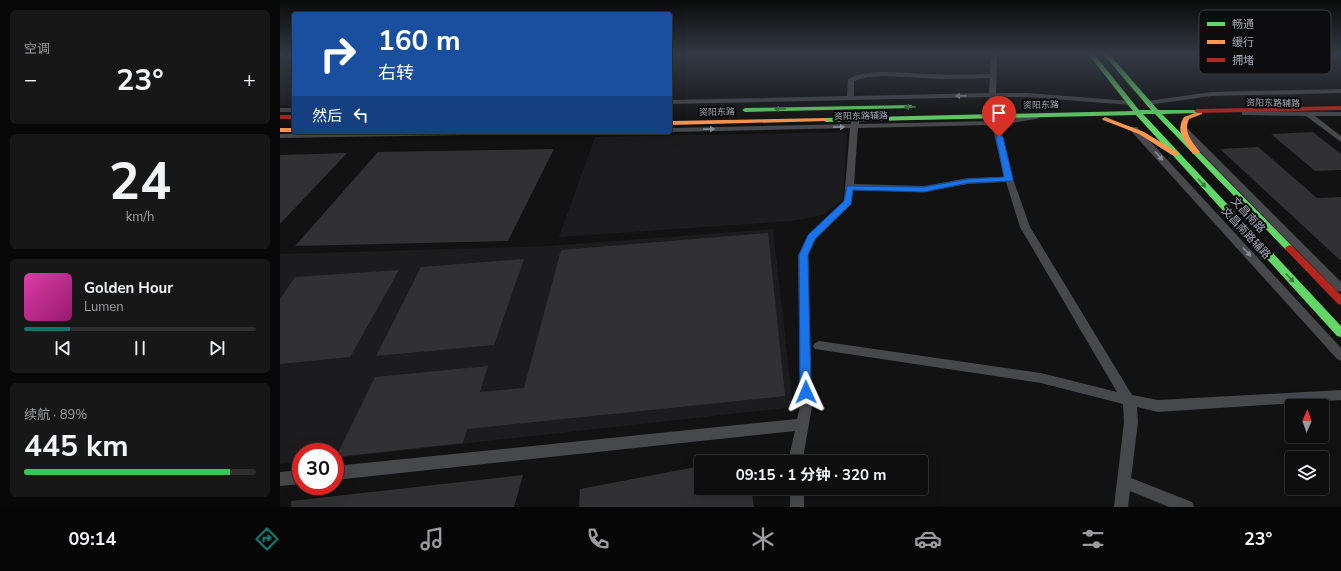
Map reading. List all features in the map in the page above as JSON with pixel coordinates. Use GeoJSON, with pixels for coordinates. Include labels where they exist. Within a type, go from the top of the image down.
{"type":"FeatureCollection","features":[{"type":"Feature","properties":{"kind":"main road","name":"文昌南路"},"geometry":{"type":"LineString","coordinates":[[1110,78],[1138,113],[1341,333]]}},
{"type":"Feature","properties":{"kind":"main road","name":"文昌南路"},"geometry":{"type":"LineString","coordinates":[[1125,78],[1341,301]]}},
{"type":"Feature","properties":{"kind":"main road","name":"资阳东路"},"geometry":{"type":"LineString","coordinates":[[1031,104],[1341,99]]}},
{"type":"Feature","properties":{"kind":"main road","name":"资阳东路"},"geometry":{"type":"LineString","coordinates":[[733,110],[922,106]]}},
{"type":"Feature","properties":{"kind":"main road","name":"资阳东路"},"geometry":{"type":"LineString","coordinates":[[672,123],[855,123],[994,111],[1052,115],[1205,111],[1305,111],[1341,108]]}},
{"type":"Feature","properties":{"kind":"main road"},"geometry":{"type":"LineString","coordinates":[[1196,152],[1183,133],[1182,125],[1186,118],[1205,111]]}},
{"type":"Feature","properties":{"kind":"main road"},"geometry":{"type":"LineString","coordinates":[[1052,115],[1102,118],[1119,122],[1133,127],[1155,139],[1175,153]]}},
{"type":"Feature","properties":{"kind":"main road"},"geometry":{"type":"LineString","coordinates":[[280,117],[292,117]]}},
{"type":"Feature","properties":{"kind":"main road"},"geometry":{"type":"LineString","coordinates":[[280,130],[292,130]]}},
{"type":"Feature","properties":{"kind":"street"},"geometry":{"type":"LineString","coordinates":[[851,98],[850,80],[854,78]]}},
{"type":"Feature","properties":{"kind":"street"},"geometry":{"type":"LineString","coordinates":[[993,78],[994,111],[1009,179],[1025,227],[1130,405],[1131,422],[1121,507]]}},
{"type":"Feature","properties":{"kind":"street","name":"资阳东路辅路"},"geometry":{"type":"LineString","coordinates":[[1148,102],[1211,94],[1341,91]]}},
{"type":"Feature","properties":{"kind":"street","name":"资阳东路辅路"},"geometry":{"type":"LineString","coordinates":[[672,102],[1028,95],[1130,103]]}},
{"type":"Feature","properties":{"kind":"street"},"geometry":{"type":"LineString","coordinates":[[280,110],[292,110]]}},
{"type":"Feature","properties":{"kind":"street"},"geometry":{"type":"LineString","coordinates":[[1305,111],[1341,140]]}},
{"type":"Feature","properties":{"kind":"street","name":"资阳东路辅路"},"geometry":{"type":"LineString","coordinates":[[1305,111],[1341,114]]}},
{"type":"Feature","properties":{"kind":"street"},"geometry":{"type":"LineString","coordinates":[[797,455],[806,407],[803,255],[812,237],[848,202],[855,123]]}},
{"type":"Feature","properties":{"kind":"street","name":"资阳东路辅路"},"geometry":{"type":"LineString","coordinates":[[672,130],[855,123]]}},
{"type":"Feature","properties":{"kind":"street","name":"文昌南路辅路"},"geometry":{"type":"LineString","coordinates":[[1133,127],[1341,356]]}},
{"type":"Feature","properties":{"kind":"street"},"geometry":{"type":"LineString","coordinates":[[1182,128],[1341,288]]}},
{"type":"Feature","properties":{"kind":"street"},"geometry":{"type":"LineString","coordinates":[[280,136],[346,134]]}},
{"type":"Feature","properties":{"kind":"street"},"geometry":{"type":"LineString","coordinates":[[850,187],[924,189],[968,181],[1009,179]]}},
{"type":"Feature","properties":{"kind":"street"},"geometry":{"type":"LineString","coordinates":[[819,346],[1041,378],[1158,406],[1341,395]]}},
{"type":"Feature","properties":{"kind":"street"},"geometry":{"type":"LineString","coordinates":[[344,472],[803,424]]}},
{"type":"Feature","properties":{"kind":"street"},"geometry":{"type":"LineString","coordinates":[[280,479],[292,478]]}},
{"type":"Feature","properties":{"kind":"street"},"geometry":{"type":"LineString","coordinates":[[1124,482],[1187,507]]}},
{"type":"Feature","properties":{"kind":"street"},"geometry":{"type":"LineString","coordinates":[[797,495],[797,507]]}},
{"type":"Feature","properties":{"kind":"shaded area"},"geometry":{"type":"Polygon","coordinates":[[[280,78],[292,78],[292,104],[280,105],[280,78]]]}},
{"type":"Feature","properties":{"kind":"shaded area"},"geometry":{"type":"Polygon","coordinates":[[[847,132],[843,200],[823,215],[792,221],[559,237],[595,137],[847,132]]]}},
{"type":"Feature","properties":{"kind":"shaded area"},"geometry":{"type":"Polygon","coordinates":[[[773,229],[793,407],[344,457],[344,443],[292,443],[292,463],[280,464],[280,254],[548,246],[773,229]]]}},
{"type":"Feature","properties":{"kind":"building"},"geometry":{"type":"Polygon","coordinates":[[[1313,132],[1341,154],[1341,170],[1315,171],[1271,134],[1313,132]]]}},
{"type":"Feature","properties":{"kind":"building"},"geometry":{"type":"Polygon","coordinates":[[[1258,147],[1317,198],[1341,197],[1341,261],[1220,149],[1258,147]]]}},
{"type":"Feature","properties":{"kind":"building"},"geometry":{"type":"Polygon","coordinates":[[[554,149],[508,241],[295,246],[378,152],[554,149]]]}},
{"type":"Feature","properties":{"kind":"building"},"geometry":{"type":"Polygon","coordinates":[[[347,153],[280,224],[280,155],[347,153]]]}},
{"type":"Feature","properties":{"kind":"building"},"geometry":{"type":"Polygon","coordinates":[[[768,233],[785,396],[467,429],[463,443],[344,456],[343,443],[375,377],[488,366],[480,392],[524,388],[561,250],[768,233]]]}},
{"type":"Feature","properties":{"kind":"building"},"geometry":{"type":"Polygon","coordinates":[[[524,259],[494,345],[376,356],[421,267],[524,259]]]}},
{"type":"Feature","properties":{"kind":"building"},"geometry":{"type":"Polygon","coordinates":[[[399,270],[350,357],[280,364],[280,299],[295,277],[399,270]]]}},
{"type":"Feature","properties":{"kind":"building"},"geometry":{"type":"Polygon","coordinates":[[[694,467],[694,495],[752,495],[754,507],[579,507],[580,489],[694,467]]]}},
{"type":"Feature","properties":{"kind":"building"},"geometry":{"type":"Polygon","coordinates":[[[523,475],[514,507],[291,507],[291,501],[523,475]]]}},
{"type":"Feature","properties":{"kind":"traffic: fast"},"geometry":{"type":"LineString","coordinates":[[1110,78],[1138,113],[1341,333]]}},
{"type":"Feature","properties":{"kind":"traffic: fast"},"geometry":{"type":"LineString","coordinates":[[1126,78],[1148,103],[1289,248]]}},
{"type":"Feature","properties":{"kind":"traffic: fast"},"geometry":{"type":"LineString","coordinates":[[745,110],[911,107]]}},
{"type":"Feature","properties":{"kind":"traffic: fast"},"geometry":{"type":"LineString","coordinates":[[826,120],[1197,111]]}},
{"type":"Feature","properties":{"kind":"traffic: slow"},"geometry":{"type":"LineString","coordinates":[[1196,152],[1187,140],[1183,128],[1186,118],[1200,113]]}},
{"type":"Feature","properties":{"kind":"traffic: slow"},"geometry":{"type":"LineString","coordinates":[[1105,119],[1142,133],[1175,153]]}},
{"type":"Feature","properties":{"kind":"traffic: slow"},"geometry":{"type":"LineString","coordinates":[[672,123],[826,120]]}},
{"type":"Feature","properties":{"kind":"traffic: slow"},"geometry":{"type":"LineString","coordinates":[[280,130],[292,130]]}},
{"type":"Feature","properties":{"kind":"traffic: jam"},"geometry":{"type":"LineString","coordinates":[[1197,111],[1341,108]]}},
{"type":"Feature","properties":{"kind":"traffic: jam"},"geometry":{"type":"LineString","coordinates":[[280,117],[292,117]]}},
{"type":"Feature","properties":{"kind":"traffic: jam"},"geometry":{"type":"LineString","coordinates":[[1289,248],[1341,301]]}},
{"type":"Feature","properties":{"kind":"route"},"geometry":{"type":"LineString","coordinates":[[806,392],[803,255],[812,237],[848,202],[850,187],[924,189],[968,181],[1009,179],[999,137]]}}]}
